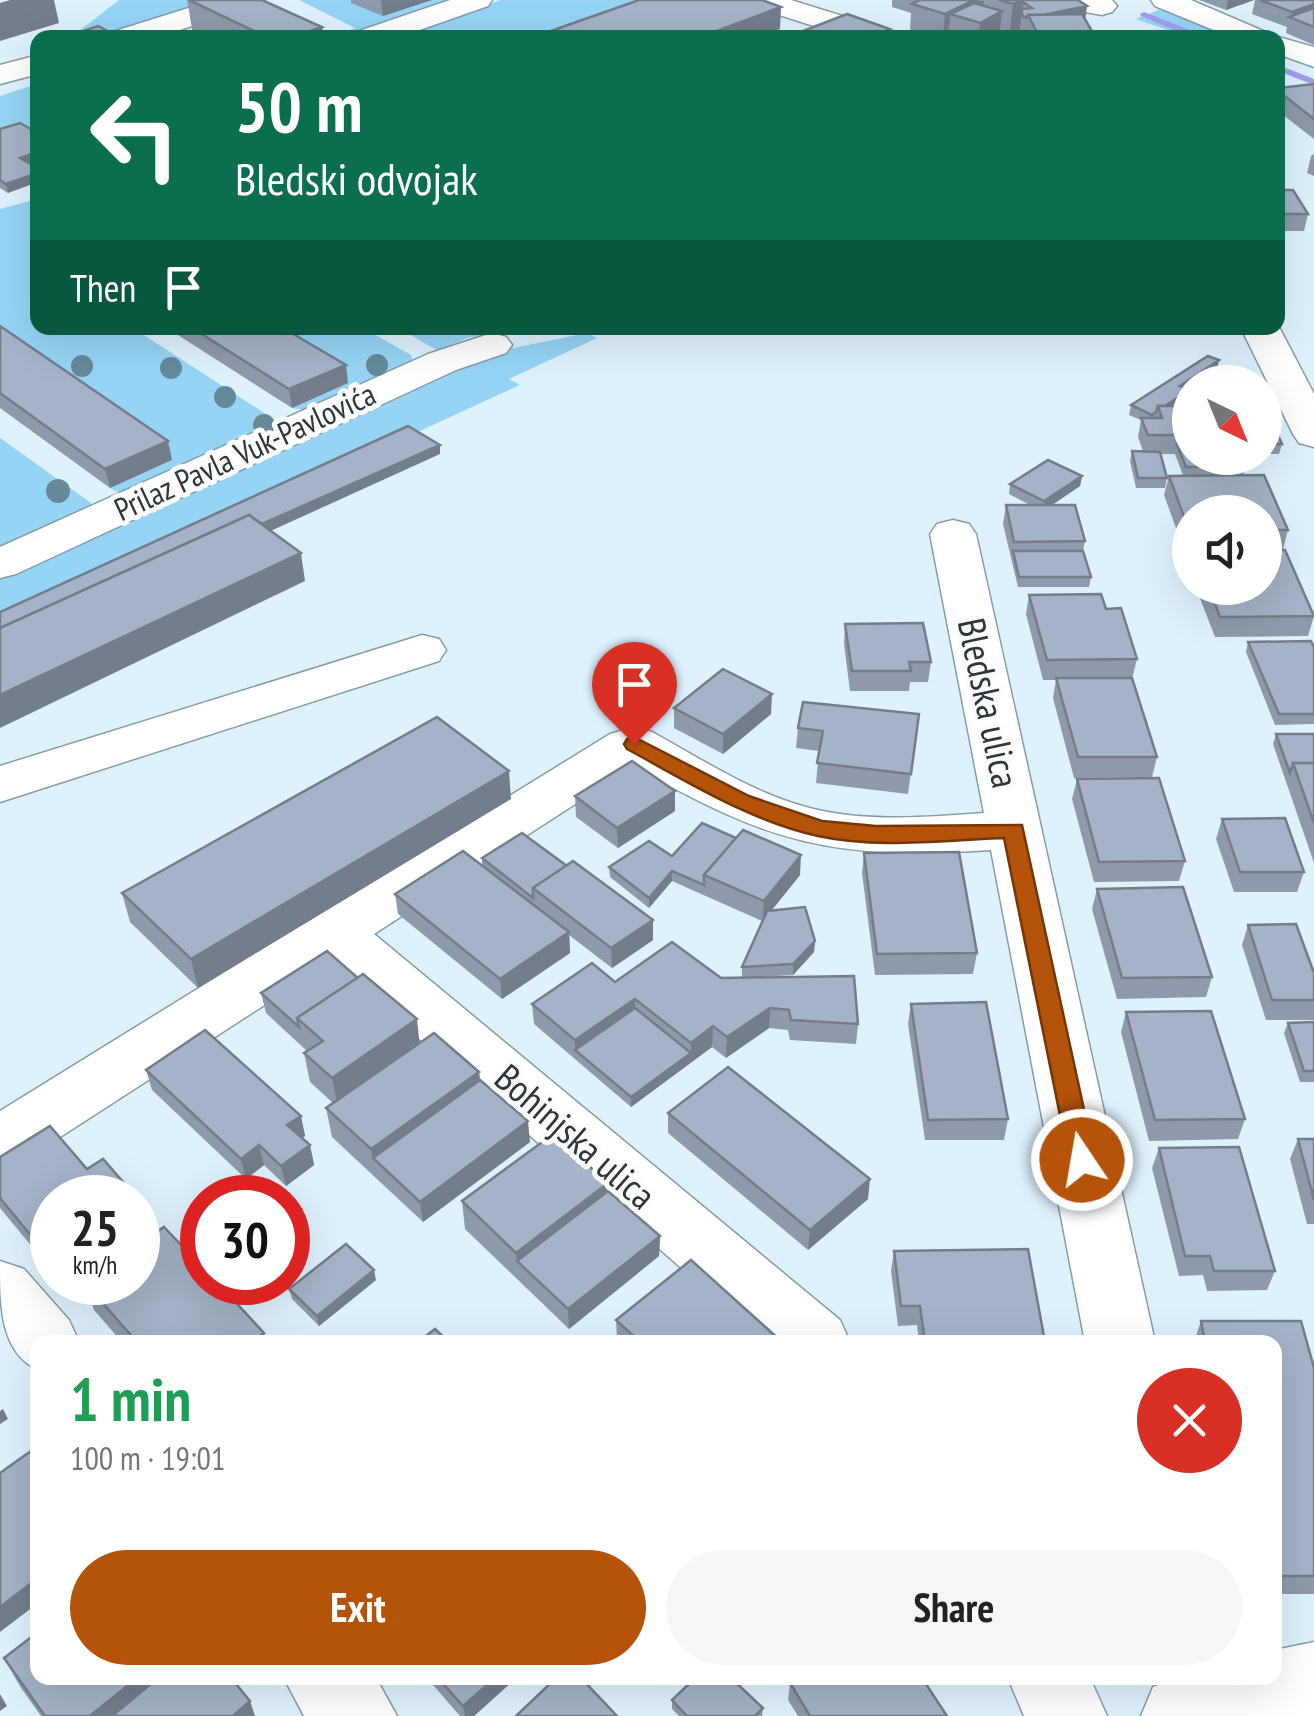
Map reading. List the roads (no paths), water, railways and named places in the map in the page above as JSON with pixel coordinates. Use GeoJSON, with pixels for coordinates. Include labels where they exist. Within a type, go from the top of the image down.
{"type":"FeatureCollection","features":[{"type":"Feature","properties":{"kind":"street"},"geometry":{"type":"LineString","coordinates":[[390,30],[478,0]]}},
{"type":"Feature","properties":{"kind":"street"},"geometry":{"type":"LineString","coordinates":[[761,0],[858,30]]}},
{"type":"Feature","properties":{"kind":"street"},"geometry":{"type":"LineString","coordinates":[[1062,0],[1101,3],[1113,30]]}},
{"type":"Feature","properties":{"kind":"street"},"geometry":{"type":"LineString","coordinates":[[1165,0],[1241,30]]}},
{"type":"Feature","properties":{"kind":"street"},"geometry":{"type":"LineString","coordinates":[[154,30],[257,3]]}},
{"type":"Feature","properties":{"kind":"street"},"geometry":{"type":"LineString","coordinates":[[802,30],[827,20]]}},
{"type":"Feature","properties":{"kind":"street"},"geometry":{"type":"LineString","coordinates":[[1285,47],[1314,58]]}},
{"type":"Feature","properties":{"kind":"street"},"geometry":{"type":"LineString","coordinates":[[0,75],[30,66]]}},
{"type":"Feature","properties":{"kind":"street"},"geometry":{"type":"LineString","coordinates":[[1264,335],[1314,434]]}},
{"type":"Feature","properties":{"kind":"street","name":"Prilaz Pavla Vuk-Pavlovića"},"geometry":{"type":"LineString","coordinates":[[0,564],[442,362],[492,345]]}},
{"type":"Feature","properties":{"kind":"street","name":"Bledska ulica"},"geometry":{"type":"LineString","coordinates":[[953,534],[1119,1335]]}},
{"type":"Feature","properties":{"kind":"street"},"geometry":{"type":"LineString","coordinates":[[0,784],[422,650]]}},
{"type":"Feature","properties":{"kind":"street"},"geometry":{"type":"LineString","coordinates":[[0,1143],[634,744],[741,801],[820,829],[876,834],[1014,830]]}},
{"type":"Feature","properties":{"kind":"street","name":"Bohinjska ulica"},"geometry":{"type":"LineString","coordinates":[[334,932],[807,1335]]}},
{"type":"Feature","properties":{"kind":"street"},"geometry":{"type":"LineString","coordinates":[[0,1290],[38,1335]]}},
{"type":"Feature","properties":{"kind":"street"},"geometry":{"type":"LineString","coordinates":[[1197,1699],[1314,1682]]}},
{"type":"Feature","properties":{"kind":"street"},"geometry":{"type":"LineString","coordinates":[[330,1685],[356,1716]]}},
{"type":"Feature","properties":{"kind":"street"},"geometry":{"type":"LineString","coordinates":[[1051,1685],[1066,1716]]}},
{"type":"Feature","properties":{"kind":"waterway"},"geometry":{"type":"LineString","coordinates":[[1144,14],[1183,30]]}},
{"type":"Feature","properties":{"kind":"waterway"},"geometry":{"type":"LineString","coordinates":[[1285,71],[1314,82]]}}]}
